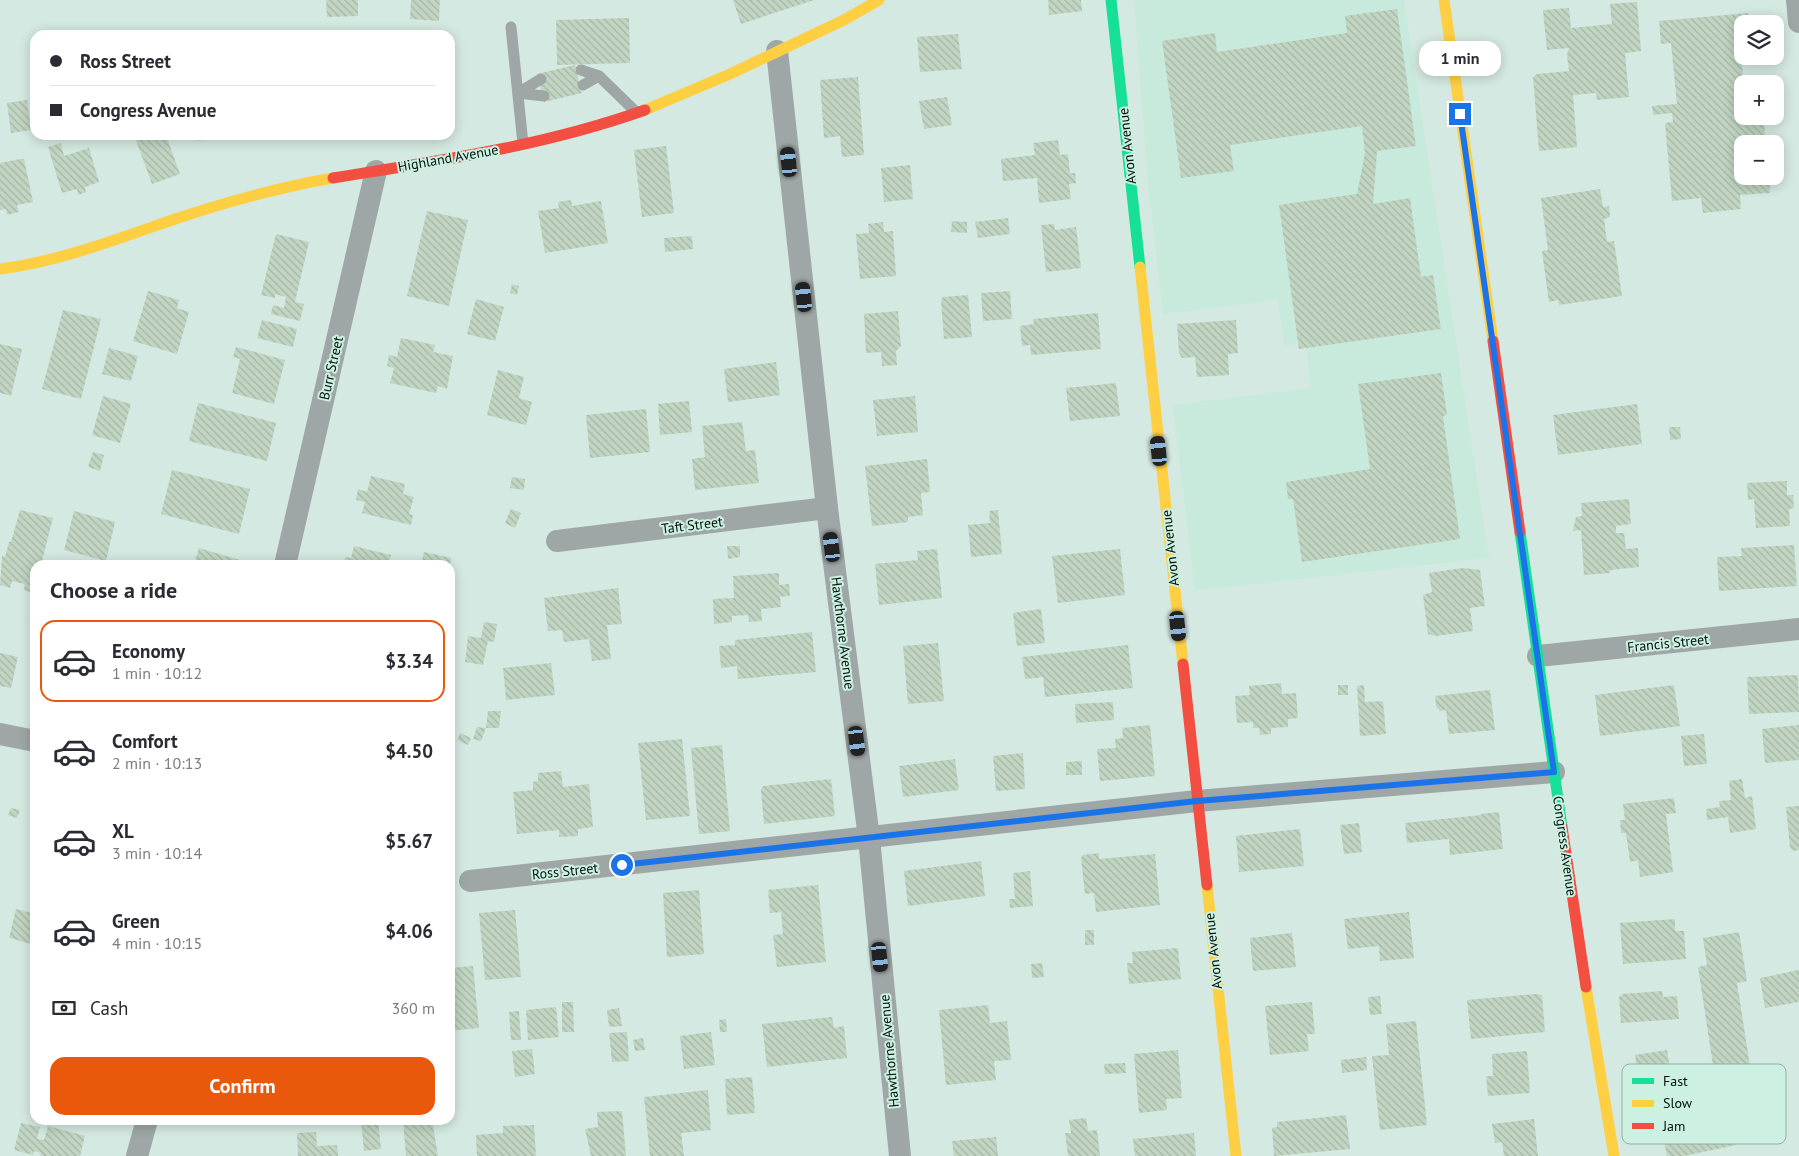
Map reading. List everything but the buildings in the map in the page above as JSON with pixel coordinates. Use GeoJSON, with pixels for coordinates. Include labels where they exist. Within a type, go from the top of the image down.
{"type":"FeatureCollection","features":[{"type":"Feature","properties":{"kind":"street","name":"Highland Avenue"},"geometry":{"type":"LineString","coordinates":[[0,269],[31,264],[80,252],[208,208],[269,190],[523,144],[564,135],[638,113],[697,90],[853,15],[879,0]]}},
{"type":"Feature","properties":{"kind":"street","name":"Avon Avenue"},"geometry":{"type":"LineString","coordinates":[[1111,0],[1236,1156]]}},
{"type":"Feature","properties":{"kind":"street","name":"Congress Avenue"},"geometry":{"type":"LineString","coordinates":[[1444,0],[1554,772],[1590,1016],[1614,1156]]}},
{"type":"Feature","properties":{"kind":"street"},"geometry":{"type":"LineString","coordinates":[[1797,0],[1799,22]]}},
{"type":"Feature","properties":{"kind":"street","name":"Hawthorne Avenue"},"geometry":{"type":"LineString","coordinates":[[777,51],[827,508],[869,838],[900,1156]]}},
{"type":"Feature","properties":{"kind":"street","name":"Burr Street"},"geometry":{"type":"LineString","coordinates":[[286,560],[376,171]]}},
{"type":"Feature","properties":{"kind":"street","name":"Taft Street"},"geometry":{"type":"LineString","coordinates":[[557,541],[827,508]]}},
{"type":"Feature","properties":{"kind":"street","name":"Francis Street"},"geometry":{"type":"LineString","coordinates":[[1538,656],[1799,629]]}},
{"type":"Feature","properties":{"kind":"street"},"geometry":{"type":"LineString","coordinates":[[0,734],[30,740]]}},
{"type":"Feature","properties":{"kind":"street","name":"Ross Street"},"geometry":{"type":"LineString","coordinates":[[470,882],[1197,801],[1554,772]]}},
{"type":"Feature","properties":{"kind":"street"},"geometry":{"type":"LineString","coordinates":[[137,1156],[146,1125]]}},
{"type":"Feature","properties":{"kind":"lane"},"geometry":{"type":"LineString","coordinates":[[511,27],[523,144]]}},
{"type":"Feature","properties":{"kind":"lane"},"geometry":{"type":"LineString","coordinates":[[581,70],[599,76],[638,113]]}},
{"type":"Feature","properties":{"kind":"lane"},"geometry":{"type":"LineString","coordinates":[[583,85],[599,76]]}},
{"type":"Feature","properties":{"kind":"lane"},"geometry":{"type":"LineString","coordinates":[[518,93],[541,79]]}},
{"type":"Feature","properties":{"kind":"lane"},"geometry":{"type":"LineString","coordinates":[[518,93],[544,96]]}},
{"type":"Feature","properties":{"kind":"shaded area"},"geometry":{"type":"Polygon","coordinates":[[[1134,0],[1404,0],[1489,558],[1195,591],[1173,405],[1311,388],[1306,343],[1284,345],[1278,300],[1163,314],[1147,174],[1134,0]]]}},
{"type":"Feature","properties":{"kind":"traffic: fast"},"geometry":{"type":"LineString","coordinates":[[1111,0],[1140,267]]}},
{"type":"Feature","properties":{"kind":"traffic: fast"},"geometry":{"type":"LineString","coordinates":[[1520,532],[1562,827]]}},
{"type":"Feature","properties":{"kind":"traffic: slow"},"geometry":{"type":"LineString","coordinates":[[645,110],[730,74],[844,20],[879,0]]}},
{"type":"Feature","properties":{"kind":"traffic: slow"},"geometry":{"type":"LineString","coordinates":[[1444,0],[1493,341]]}},
{"type":"Feature","properties":{"kind":"traffic: slow"},"geometry":{"type":"LineString","coordinates":[[0,269],[67,255],[253,196],[333,178]]}},
{"type":"Feature","properties":{"kind":"traffic: slow"},"geometry":{"type":"LineString","coordinates":[[1140,267],[1183,664]]}},
{"type":"Feature","properties":{"kind":"traffic: slow"},"geometry":{"type":"LineString","coordinates":[[1207,885],[1236,1156]]}},
{"type":"Feature","properties":{"kind":"traffic: slow"},"geometry":{"type":"LineString","coordinates":[[1586,987],[1614,1156]]}},
{"type":"Feature","properties":{"kind":"traffic: jam"},"geometry":{"type":"LineString","coordinates":[[333,178],[451,159],[530,143],[607,123],[645,110]]}},
{"type":"Feature","properties":{"kind":"traffic: jam"},"geometry":{"type":"LineString","coordinates":[[1493,341],[1520,532]]}},
{"type":"Feature","properties":{"kind":"traffic: jam"},"geometry":{"type":"LineString","coordinates":[[1183,664],[1207,885]]}},
{"type":"Feature","properties":{"kind":"traffic: jam"},"geometry":{"type":"LineString","coordinates":[[1562,827],[1586,987]]}},
{"type":"Feature","properties":{"kind":"route"},"geometry":{"type":"LineString","coordinates":[[622,865],[1197,801],[1554,772],[1460,114]]}}]}
